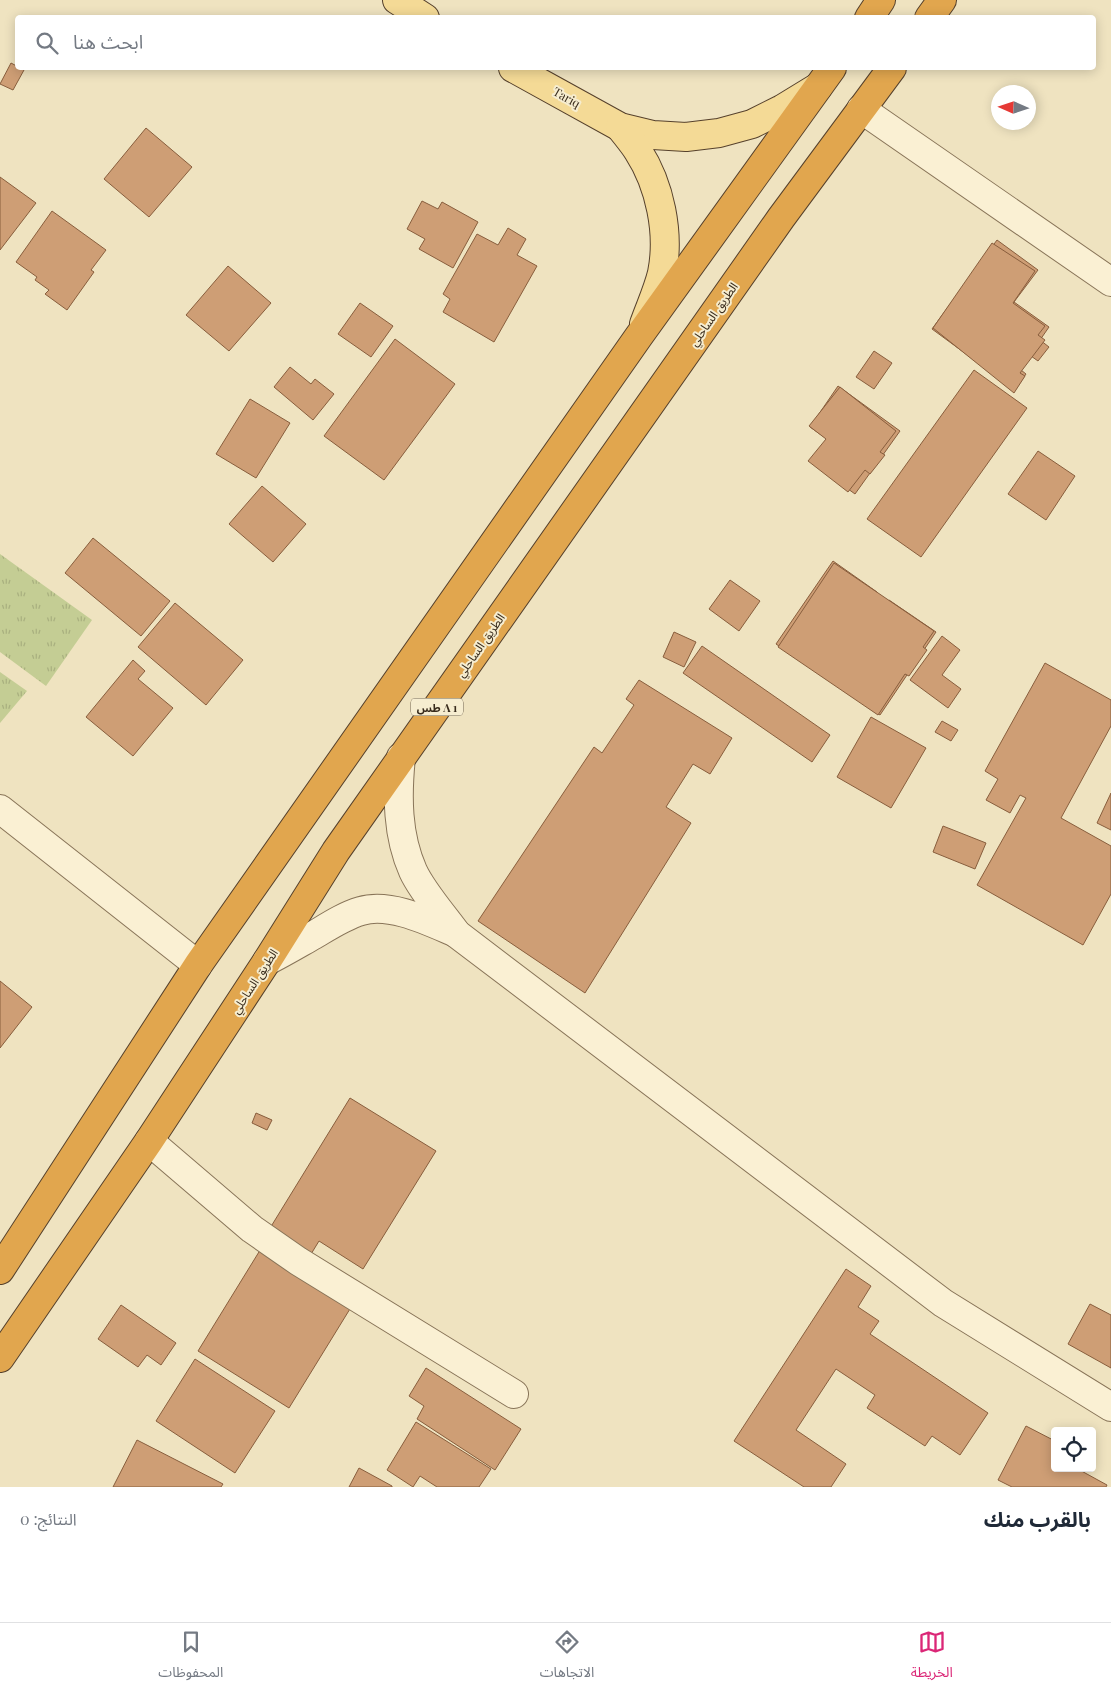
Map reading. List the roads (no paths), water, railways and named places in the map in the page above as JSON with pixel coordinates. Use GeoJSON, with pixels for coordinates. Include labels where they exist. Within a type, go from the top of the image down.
{"type":"FeatureCollection","features":[{"type":"Feature","properties":{"kind":"highway"},"geometry":{"type":"LineString","coordinates":[[871,15],[881,0]]}},
{"type":"Feature","properties":{"kind":"highway"},"geometry":{"type":"LineString","coordinates":[[931,15],[942,0]]}},
{"type":"Feature","properties":{"kind":"highway","name":"الطريق الساحلي"},"geometry":{"type":"LineString","coordinates":[[0,1358],[149,1140],[267,961],[336,851],[781,218],[890,70]]}},
{"type":"Feature","properties":{"kind":"highway"},"geometry":{"type":"LineString","coordinates":[[0,1270],[198,965],[639,336],[825,77]]}},
{"type":"Feature","properties":{"kind":"main road"},"geometry":{"type":"LineString","coordinates":[[397,0],[420,15]]}},
{"type":"Feature","properties":{"kind":"main road","name":"Tariq"},"geometry":{"type":"LineString","coordinates":[[517,70],[620,127]]}},
{"type":"Feature","properties":{"kind":"main road"},"geometry":{"type":"LineString","coordinates":[[620,127],[652,135],[686,137],[719,133],[752,124],[782,109],[825,77]]}},
{"type":"Feature","properties":{"kind":"main road"},"geometry":{"type":"LineString","coordinates":[[620,127],[639,152],[653,180],[662,211],[664,242],[662,273],[639,336]]}},
{"type":"Feature","properties":{"kind":"street"},"geometry":{"type":"LineString","coordinates":[[861,109],[1111,282]]}},
{"type":"Feature","properties":{"kind":"street"},"geometry":{"type":"LineString","coordinates":[[401,757],[398,787],[402,839],[413,872],[457,934]]}},
{"type":"Feature","properties":{"kind":"street"},"geometry":{"type":"LineString","coordinates":[[0,809],[198,965]]}},
{"type":"Feature","properties":{"kind":"street"},"geometry":{"type":"LineString","coordinates":[[267,961],[337,921],[362,910],[382,909],[423,918],[457,934],[944,1303],[1111,1407]]}},
{"type":"Feature","properties":{"kind":"street"},"geometry":{"type":"LineString","coordinates":[[149,1140],[252,1230],[304,1265],[514,1394]]}}]}
